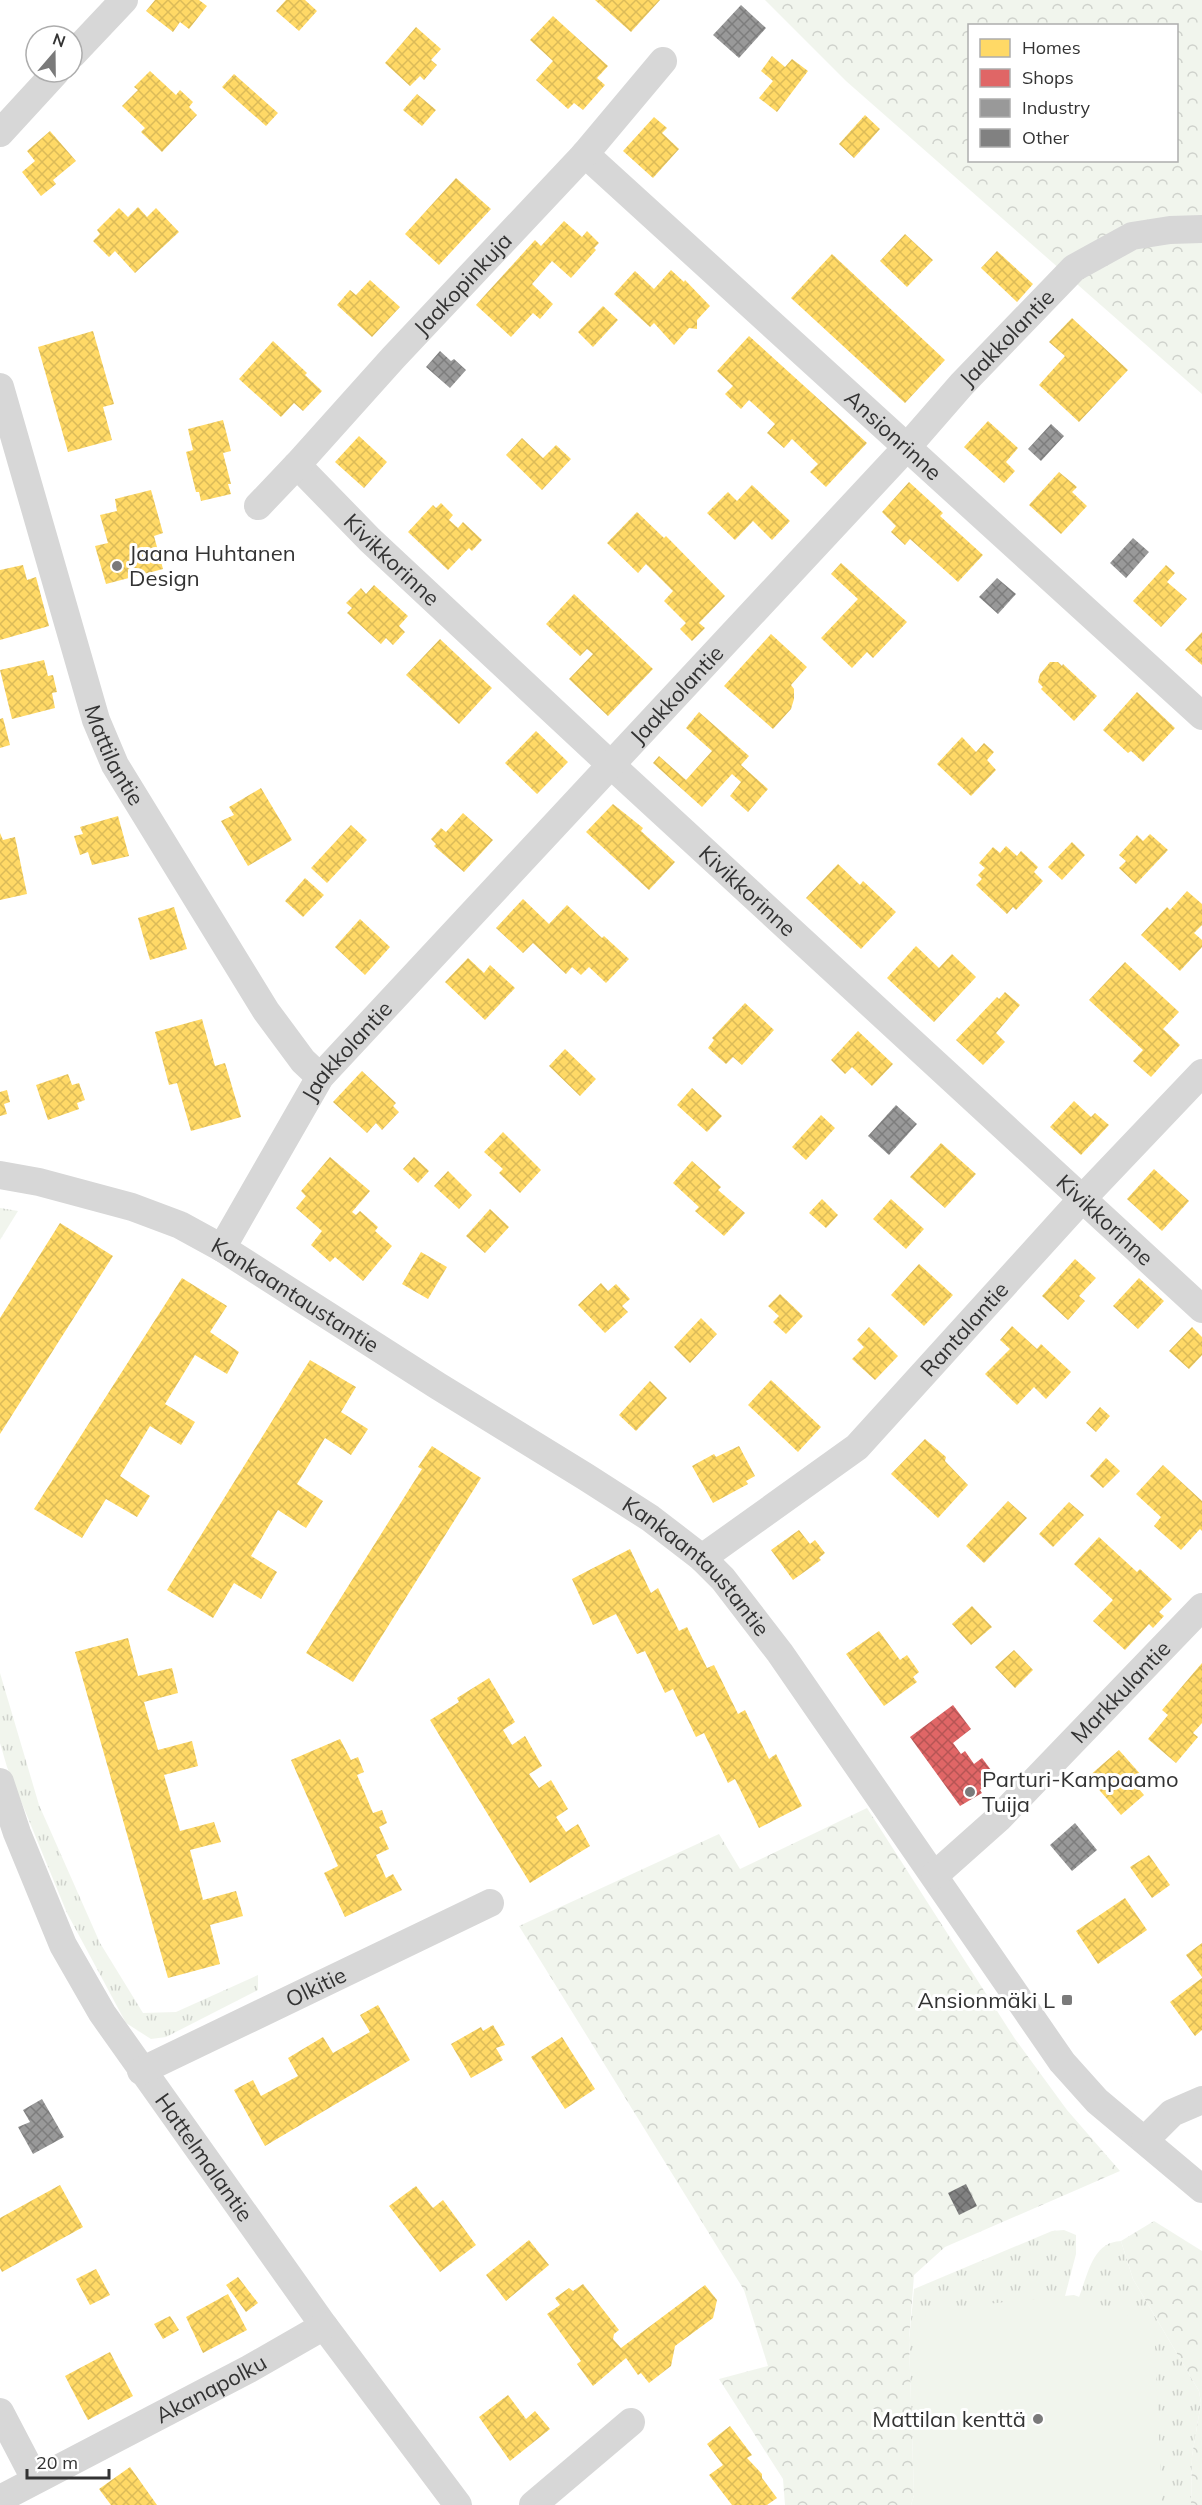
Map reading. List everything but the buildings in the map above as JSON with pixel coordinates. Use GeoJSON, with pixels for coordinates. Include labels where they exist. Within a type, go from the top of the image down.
{"type":"FeatureCollection","features":[{"type":"Feature","properties":{"kind":"street"},"geometry":{"type":"LineString","coordinates":[[84,42],[124,0]]}},
{"type":"Feature","properties":{"kind":"street","name":"Jaakopinkuja"},"geometry":{"type":"LineString","coordinates":[[258,506],[393,358],[585,154],[663,61]]}},
{"type":"Feature","properties":{"kind":"street"},"geometry":{"type":"LineString","coordinates":[[0,133],[45,84]]}},
{"type":"Feature","properties":{"kind":"street","name":"Ansionrinne"},"geometry":{"type":"LineString","coordinates":[[585,154],[1202,716]]}},
{"type":"Feature","properties":{"kind":"street","name":"Jaakkolantie"},"geometry":{"type":"LineString","coordinates":[[222,1248],[320,1077],[908,446],[962,384],[1074,268],[1132,236],[1170,230],[1202,229]]}},
{"type":"Feature","properties":{"kind":"street","name":"Mattilantie"},"geometry":{"type":"LineString","coordinates":[[0,387],[96,720],[115,765],[266,1011],[303,1061],[320,1077]]}},
{"type":"Feature","properties":{"kind":"street","name":"Kivikkorinne"},"geometry":{"type":"LineString","coordinates":[[297,465],[370,540],[610,764],[1202,1309]]}},
{"type":"Feature","properties":{"kind":"street","name":"Rantalantie"},"geometry":{"type":"LineString","coordinates":[[702,1558],[857,1447],[1082,1199],[1202,1073]]}},
{"type":"Feature","properties":{"kind":"street","name":"Kankaantaustantie"},"geometry":{"type":"LineString","coordinates":[[0,1175],[39,1182],[132,1207],[180,1225],[222,1248],[586,1477],[650,1518],[702,1558],[723,1580],[780,1653],[1062,2062],[1097,2102],[1202,2188]]}},
{"type":"Feature","properties":{"kind":"street","name":"Markkulantie"},"geometry":{"type":"LineString","coordinates":[[935,1875],[999,1818],[1202,1607]]}},
{"type":"Feature","properties":{"kind":"street","name":"Hattelmalantie"},"geometry":{"type":"LineString","coordinates":[[0,1782],[17,1833],[63,1946],[102,2013],[324,2326],[458,2505]]}},
{"type":"Feature","properties":{"kind":"street","name":"Olkitie"},"geometry":{"type":"LineString","coordinates":[[141,2071],[490,1903]]}},
{"type":"Feature","properties":{"kind":"street"},"geometry":{"type":"LineString","coordinates":[[1145,2140],[1172,2113],[1202,2100]]}},
{"type":"Feature","properties":{"kind":"street","name":"Akanapolku"},"geometry":{"type":"LineString","coordinates":[[0,2499],[249,2369],[324,2326]]}},
{"type":"Feature","properties":{"kind":"street"},"geometry":{"type":"LineString","coordinates":[[0,2412],[35,2479]]}},
{"type":"Feature","properties":{"kind":"street"},"geometry":{"type":"LineString","coordinates":[[533,2505],[631,2422]]}},
{"type":"Feature","properties":{"kind":"green space"},"geometry":{"type":"Polygon","coordinates":[[[765,0],[1202,0],[1202,394],[846,81],[765,0]]]}},
{"type":"Feature","properties":{"kind":"green space"},"geometry":{"type":"Polygon","coordinates":[[[0,1208],[18,1211],[0,1240],[0,1208]]]}},
{"type":"Feature","properties":{"kind":"green space"},"geometry":{"type":"Polygon","coordinates":[[[0,1673],[39,1805],[100,1943],[143,2013],[176,2012],[258,1975],[258,1990],[166,2037],[151,2039],[126,2023],[67,1913],[7,1767],[0,1743],[0,1673]]]}},
{"type":"Feature","properties":{"kind":"green space"},"geometry":{"type":"Polygon","coordinates":[[[867,1808],[1015,2039],[1067,2110],[1120,2171],[945,2247],[914,2275],[909,2340],[914,2495],[911,2505],[785,2505],[783,2479],[719,2379],[768,2366],[744,2290],[519,1926],[719,1834],[740,1869],[867,1808]]]}},
{"type":"Feature","properties":{"kind":"green space"},"geometry":{"type":"Polygon","coordinates":[[[1154,2221],[1202,2251],[1202,2505],[1191,2505],[1192,2456],[1201,2403],[1199,2391],[1133,2279],[1121,2241],[1154,2221]]]}},
{"type":"Feature","properties":{"kind":"green space","name":"Mattilan kenttä"},"geometry":{"type":"Polygon","coordinates":[[[1064,2230],[1076,2235],[1076,2254],[1065,2296],[1079,2297],[1097,2253],[1111,2243],[1121,2241],[1133,2279],[1199,2391],[1201,2403],[1192,2456],[1191,2505],[911,2505],[914,2495],[909,2340],[914,2289],[1052,2231],[1064,2230]]]}},
{"type":"Feature","properties":{"kind":"green space","name":"Mattilan kenttä"},"geometry":{"type":"Polygon","coordinates":[[[1074,2295],[1154,2325],[1162,2505],[920,2505],[917,2334],[928,2310],[1074,2295]]]}},
{"type":"Feature","properties":{"kind":"place","name":"Jaana Huhtanen Design"},"geometry":{"type":"Point","coordinates":[117,566]}},
{"type":"Feature","properties":{"kind":"place","name":"Parturi-Kampaamo Tuija"},"geometry":{"type":"Point","coordinates":[970,1792]}},
{"type":"Feature","properties":{"kind":"place","name":"Ansionmäki L"},"geometry":{"type":"Point","coordinates":[1067,2000]}},
{"type":"Feature","properties":{"kind":"place","name":"Mattilan kenttä"},"geometry":{"type":"Point","coordinates":[1038,2419]}}]}
